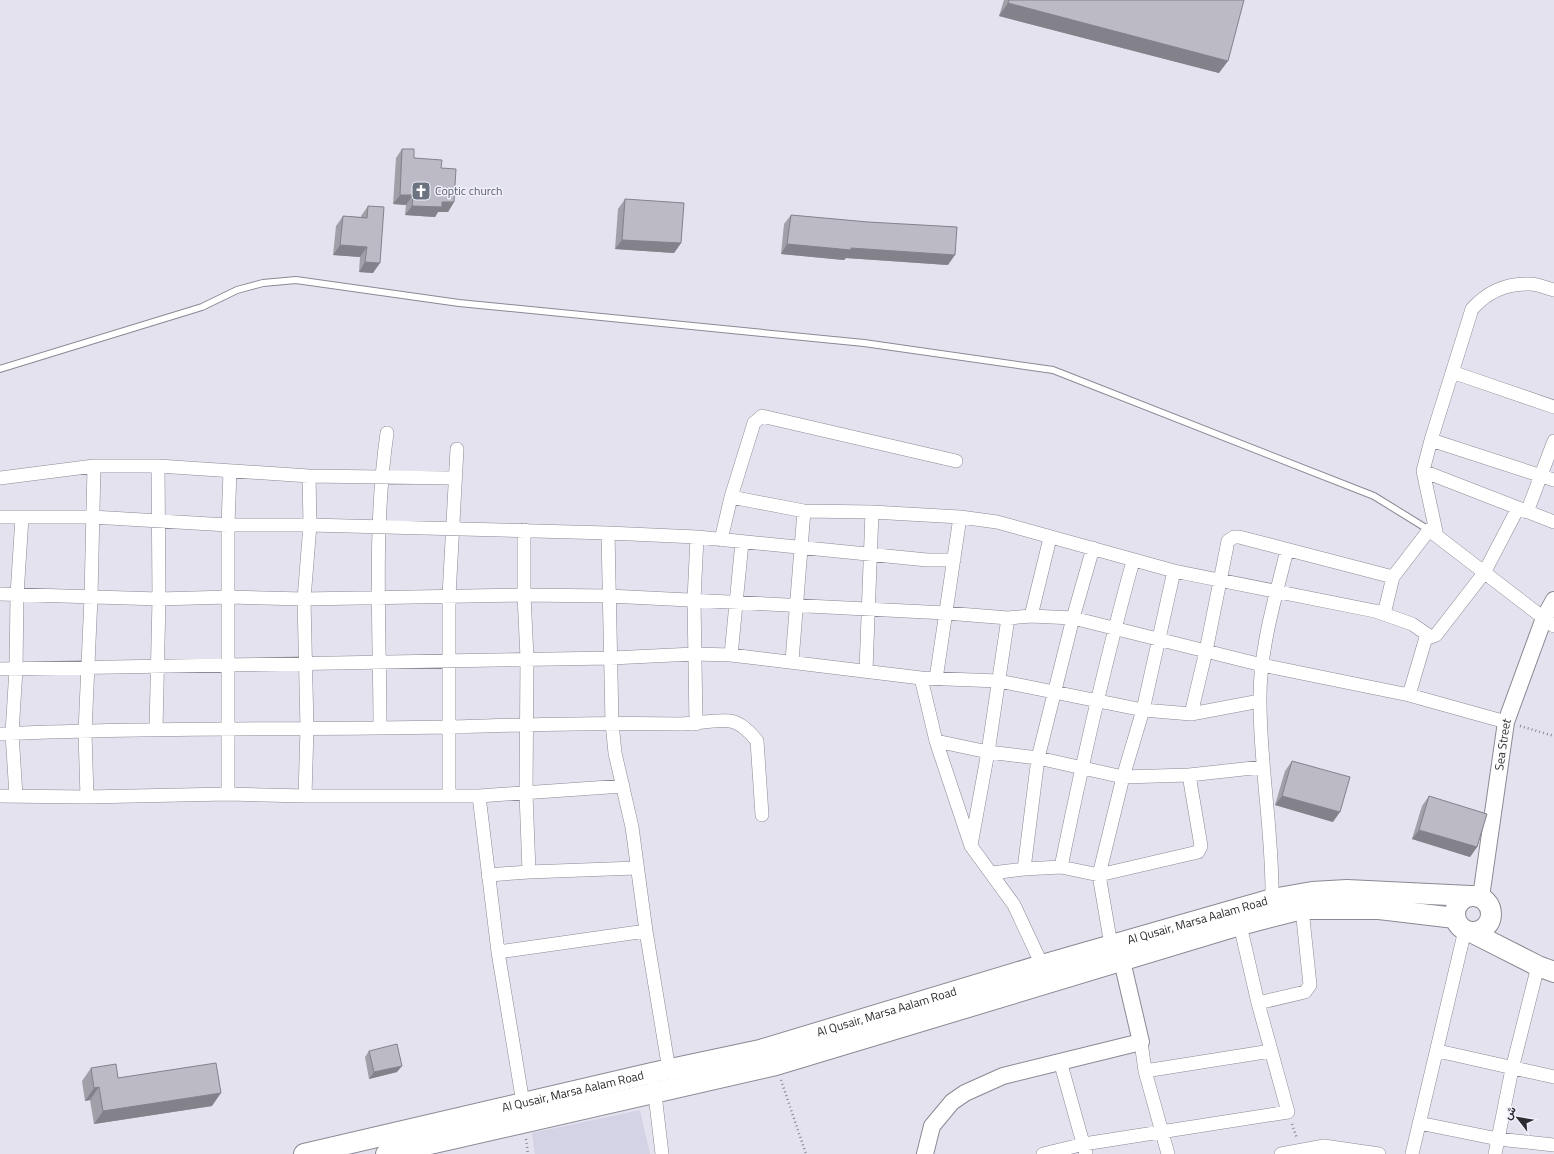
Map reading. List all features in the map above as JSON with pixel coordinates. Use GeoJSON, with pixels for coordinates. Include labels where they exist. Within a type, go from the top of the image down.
{"type":"FeatureCollection","features":[{"type":"Feature","properties":{"kind":"main road","name":"Al Qusair, Marsa Aalam Road"},"geometry":{"type":"LineString","coordinates":[[386,1154],[415,1151],[776,1065],[1272,899],[1312,892],[1347,890],[1476,896]]}},
{"type":"Feature","properties":{"kind":"main road"},"geometry":{"type":"LineString","coordinates":[[1476,896],[1486,900],[1491,910],[1490,921],[1482,930],[1464,927],[1457,906],[1460,901],[1476,896]]}},
{"type":"Feature","properties":{"kind":"main road","name":"Al Qusair, Marsa Aalam Road"},"geometry":{"type":"LineString","coordinates":[[304,1154],[660,1071],[760,1050],[1042,965],[1117,952],[1240,925],[1302,909],[1379,909],[1464,927],[1546,969]]}},
{"type":"Feature","properties":{"kind":"street"},"geometry":{"type":"LineString","coordinates":[[1549,622],[1433,533],[1423,471],[1431,440],[1472,309],[1482,298],[1493,291],[1530,284],[1554,290]]}},
{"type":"Feature","properties":{"kind":"street"},"geometry":{"type":"LineString","coordinates":[[1452,372],[1554,407]]}},
{"type":"Feature","properties":{"kind":"street"},"geometry":{"type":"LineString","coordinates":[[721,540],[731,497],[754,423],[762,416],[956,461]]}},
{"type":"Feature","properties":{"kind":"street"},"geometry":{"type":"LineString","coordinates":[[380,728],[379,528],[381,478],[387,433]]}},
{"type":"Feature","properties":{"kind":"street"},"geometry":{"type":"LineString","coordinates":[[1431,440],[1554,480]]}},
{"type":"Feature","properties":{"kind":"street"},"geometry":{"type":"LineString","coordinates":[[731,497],[804,511],[872,512],[960,517],[997,522],[1050,538],[1093,548],[1133,561],[1174,571],[1384,614],[1412,624],[1431,637],[1436,634],[1484,573],[1522,510],[1540,476],[1554,441]]}},
{"type":"Feature","properties":{"kind":"street"},"geometry":{"type":"LineString","coordinates":[[449,796],[449,596],[457,449]]}},
{"type":"Feature","properties":{"kind":"street"},"geometry":{"type":"LineString","coordinates":[[0,478],[94,466],[158,466],[309,476],[455,478]]}},
{"type":"Feature","properties":{"kind":"street"},"geometry":{"type":"LineString","coordinates":[[88,797],[85,732],[91,597],[94,466]]}},
{"type":"Feature","properties":{"kind":"street"},"geometry":{"type":"LineString","coordinates":[[156,729],[159,599],[158,466]]}},
{"type":"Feature","properties":{"kind":"street"},"geometry":{"type":"LineString","coordinates":[[228,794],[230,666],[228,525],[230,471]]}},
{"type":"Feature","properties":{"kind":"street"},"geometry":{"type":"LineString","coordinates":[[1423,471],[1554,522]]}},
{"type":"Feature","properties":{"kind":"street"},"geometry":{"type":"LineString","coordinates":[[305,796],[307,729],[304,599],[310,525],[309,476]]}},
{"type":"Feature","properties":{"kind":"street"},"geometry":{"type":"LineString","coordinates":[[792,661],[804,511]]}},
{"type":"Feature","properties":{"kind":"street"},"geometry":{"type":"LineString","coordinates":[[866,670],[869,555],[872,512]]}},
{"type":"Feature","properties":{"kind":"street"},"geometry":{"type":"LineString","coordinates":[[0,517],[92,517],[228,525],[310,525],[452,530],[524,530],[697,537],[869,555],[927,560],[954,560]]}},
{"type":"Feature","properties":{"kind":"street"},"geometry":{"type":"LineString","coordinates":[[16,796],[6,734],[16,669],[17,595],[22,517]]}},
{"type":"Feature","properties":{"kind":"street"},"geometry":{"type":"LineString","coordinates":[[936,679],[960,517]]}},
{"type":"Feature","properties":{"kind":"street"},"geometry":{"type":"LineString","coordinates":[[524,530],[524,595],[527,658],[525,725],[529,872]]}},
{"type":"Feature","properties":{"kind":"street"},"geometry":{"type":"LineString","coordinates":[[608,533],[612,723],[615,753],[632,827],[636,868],[646,931],[660,1071],[656,1094],[662,1154]]}},
{"type":"Feature","properties":{"kind":"street"},"geometry":{"type":"LineString","coordinates":[[1384,614],[1393,577],[1433,533]]}},
{"type":"Feature","properties":{"kind":"street"},"geometry":{"type":"LineString","coordinates":[[696,724],[694,600],[697,537]]}},
{"type":"Feature","properties":{"kind":"street"},"geometry":{"type":"LineString","coordinates":[[1191,714],[1206,652],[1228,541],[1231,538],[1239,537],[1393,577]]}},
{"type":"Feature","properties":{"kind":"street"},"geometry":{"type":"LineString","coordinates":[[1032,616],[1050,538]]}},
{"type":"Feature","properties":{"kind":"street"},"geometry":{"type":"LineString","coordinates":[[731,655],[742,542]]}},
{"type":"Feature","properties":{"kind":"street"},"geometry":{"type":"LineString","coordinates":[[1024,869],[1038,758],[1073,618],[1093,548]]}},
{"type":"Feature","properties":{"kind":"street"},"geometry":{"type":"LineString","coordinates":[[1272,899],[1272,870],[1262,767],[1260,701],[1262,665],[1276,593],[1287,550]]}},
{"type":"Feature","properties":{"kind":"street"},"geometry":{"type":"LineString","coordinates":[[1061,867],[1081,769],[1115,628],[1133,561]]}},
{"type":"Feature","properties":{"kind":"street"},"geometry":{"type":"LineString","coordinates":[[1168,1154],[1145,1071],[1140,1042],[1099,875],[1123,777],[1143,710],[1174,571]]}},
{"type":"Feature","properties":{"kind":"street"},"geometry":{"type":"LineString","coordinates":[[0,594],[159,599],[229,597],[304,599],[524,595],[609,596],[946,613],[1008,618],[1032,616],[1073,618],[1262,665],[1409,695],[1506,722]]}},
{"type":"Feature","properties":{"kind":"street","name":"Sea Street"},"geometry":{"type":"LineString","coordinates":[[1476,896],[1506,722],[1549,622],[1554,600]]}},
{"type":"Feature","properties":{"kind":"street"},"geometry":{"type":"LineString","coordinates":[[971,846],[988,752],[1008,618]]}},
{"type":"Feature","properties":{"kind":"street"},"geometry":{"type":"LineString","coordinates":[[1409,695],[1427,634]]}},
{"type":"Feature","properties":{"kind":"street"},"geometry":{"type":"LineString","coordinates":[[0,669],[230,666],[527,658],[611,658],[694,654],[731,655],[792,661],[921,678],[999,681],[1055,691],[1143,710],[1191,714],[1260,701]]}},
{"type":"Feature","properties":{"kind":"street"},"geometry":{"type":"LineString","coordinates":[[921,678],[936,741],[971,846],[1014,905],[1042,965]]}},
{"type":"Feature","properties":{"kind":"street"},"geometry":{"type":"LineString","coordinates":[[6,734],[156,729],[307,729],[612,723],[696,724],[730,721],[737,723],[757,741],[762,815]]}},
{"type":"Feature","properties":{"kind":"street"},"geometry":{"type":"LineString","coordinates":[[936,741],[988,752],[1038,758],[1081,769],[1123,777],[1189,775],[1262,767]]}},
{"type":"Feature","properties":{"kind":"street"},"geometry":{"type":"LineString","coordinates":[[992,873],[1024,869],[1061,867],[1099,875],[1198,852],[1201,846],[1189,775]]}},
{"type":"Feature","properties":{"kind":"street"},"geometry":{"type":"LineString","coordinates":[[0,796],[88,797],[228,794],[305,796],[479,796],[623,786]]}},
{"type":"Feature","properties":{"kind":"street"},"geometry":{"type":"LineString","coordinates":[[479,796],[498,952],[522,1103]]}},
{"type":"Feature","properties":{"kind":"street"},"geometry":{"type":"LineString","coordinates":[[488,876],[529,872],[636,868]]}},
{"type":"Feature","properties":{"kind":"street"},"geometry":{"type":"LineString","coordinates":[[1258,1003],[1305,992],[1310,985],[1302,909]]}},
{"type":"Feature","properties":{"kind":"street"},"geometry":{"type":"LineString","coordinates":[[1043,1154],[1085,1149],[1161,1133],[1288,1112],[1258,1003],[1240,925]]}},
{"type":"Feature","properties":{"kind":"street"},"geometry":{"type":"LineString","coordinates":[[1412,1154],[1438,1051],[1464,927]]}},
{"type":"Feature","properties":{"kind":"street"},"geometry":{"type":"LineString","coordinates":[[498,952],[646,931]]}},
{"type":"Feature","properties":{"kind":"street"},"geometry":{"type":"LineString","coordinates":[[1495,1154],[1512,1069],[1546,969]]}},
{"type":"Feature","properties":{"kind":"street"},"geometry":{"type":"LineString","coordinates":[[924,1154],[932,1126],[952,1102],[965,1093],[1003,1076],[1140,1042]]}},
{"type":"Feature","properties":{"kind":"street"},"geometry":{"type":"LineString","coordinates":[[1145,1071],[1272,1051]]}},
{"type":"Feature","properties":{"kind":"street"},"geometry":{"type":"LineString","coordinates":[[1438,1051],[1512,1069],[1554,1077]]}},
{"type":"Feature","properties":{"kind":"street"},"geometry":{"type":"LineString","coordinates":[[1060,1061],[1085,1149]]}},
{"type":"Feature","properties":{"kind":"street"},"geometry":{"type":"LineString","coordinates":[[1419,1124],[1498,1139],[1554,1145]]}},
{"type":"Feature","properties":{"kind":"street"},"geometry":{"type":"LineString","coordinates":[[1282,1154],[1300,1150],[1324,1150],[1379,1154]]}},
{"type":"Feature","properties":{"kind":"lane"},"geometry":{"type":"LineString","coordinates":[[0,369],[202,307],[237,290],[263,283],[296,280],[459,303],[864,343],[1052,370],[1374,496],[1433,533]]}},
{"type":"Feature","properties":{"kind":"path"},"geometry":{"type":"LineString","coordinates":[[1506,722],[1554,736]]}},
{"type":"Feature","properties":{"kind":"path"},"geometry":{"type":"LineString","coordinates":[[776,1065],[806,1154]]}},
{"type":"Feature","properties":{"kind":"path"},"geometry":{"type":"LineString","coordinates":[[1288,1112],[1300,1150]]}},
{"type":"Feature","properties":{"kind":"shaded area"},"geometry":{"type":"Polygon","coordinates":[[[640,1110],[650,1154],[535,1154],[532,1133],[640,1110]]]}},
{"type":"Feature","properties":{"kind":"building"},"geometry":{"type":"Polygon","coordinates":[[[1009,0],[1244,0],[1228,61],[1008,3],[1009,0]]]}},
{"type":"Feature","properties":{"kind":"building","name":"Coptic church"},"geometry":{"type":"Polygon","coordinates":[[[402,149],[414,149],[414,158],[442,160],[441,168],[456,169],[454,202],[442,202],[442,207],[412,206],[413,195],[400,195],[402,149]]]}},
{"type":"Feature","properties":{"kind":"building"},"geometry":{"type":"Polygon","coordinates":[[[625,199],[684,203],[681,243],[622,240],[625,199]]]}},
{"type":"Feature","properties":{"kind":"building"},"geometry":{"type":"Polygon","coordinates":[[[368,206],[384,207],[380,263],[365,262],[367,247],[340,245],[343,216],[367,218],[368,206]]]}},
{"type":"Feature","properties":{"kind":"building"},"geometry":{"type":"Polygon","coordinates":[[[791,215],[868,222],[957,227],[955,255],[851,248],[851,250],[787,244],[791,215]]]}},
{"type":"Feature","properties":{"kind":"building"},"geometry":{"type":"Polygon","coordinates":[[[1292,761],[1350,777],[1340,812],[1282,796],[1292,761]]]}},
{"type":"Feature","properties":{"kind":"building"},"geometry":{"type":"Polygon","coordinates":[[[1429,796],[1487,814],[1477,847],[1419,830],[1429,796]]]}},
{"type":"Feature","properties":{"kind":"building"},"geometry":{"type":"Polygon","coordinates":[[[397,1044],[402,1066],[374,1072],[369,1051],[397,1044]]]}},
{"type":"Feature","properties":{"kind":"building"},"geometry":{"type":"Polygon","coordinates":[[[216,1063],[221,1093],[103,1111],[99,1087],[94,1088],[91,1068],[116,1064],[118,1078],[216,1063]]]}},
{"type":"Feature","properties":{"kind":"place","name":"Coptic church"},"geometry":{"type":"Point","coordinates":[421,191]}}]}
